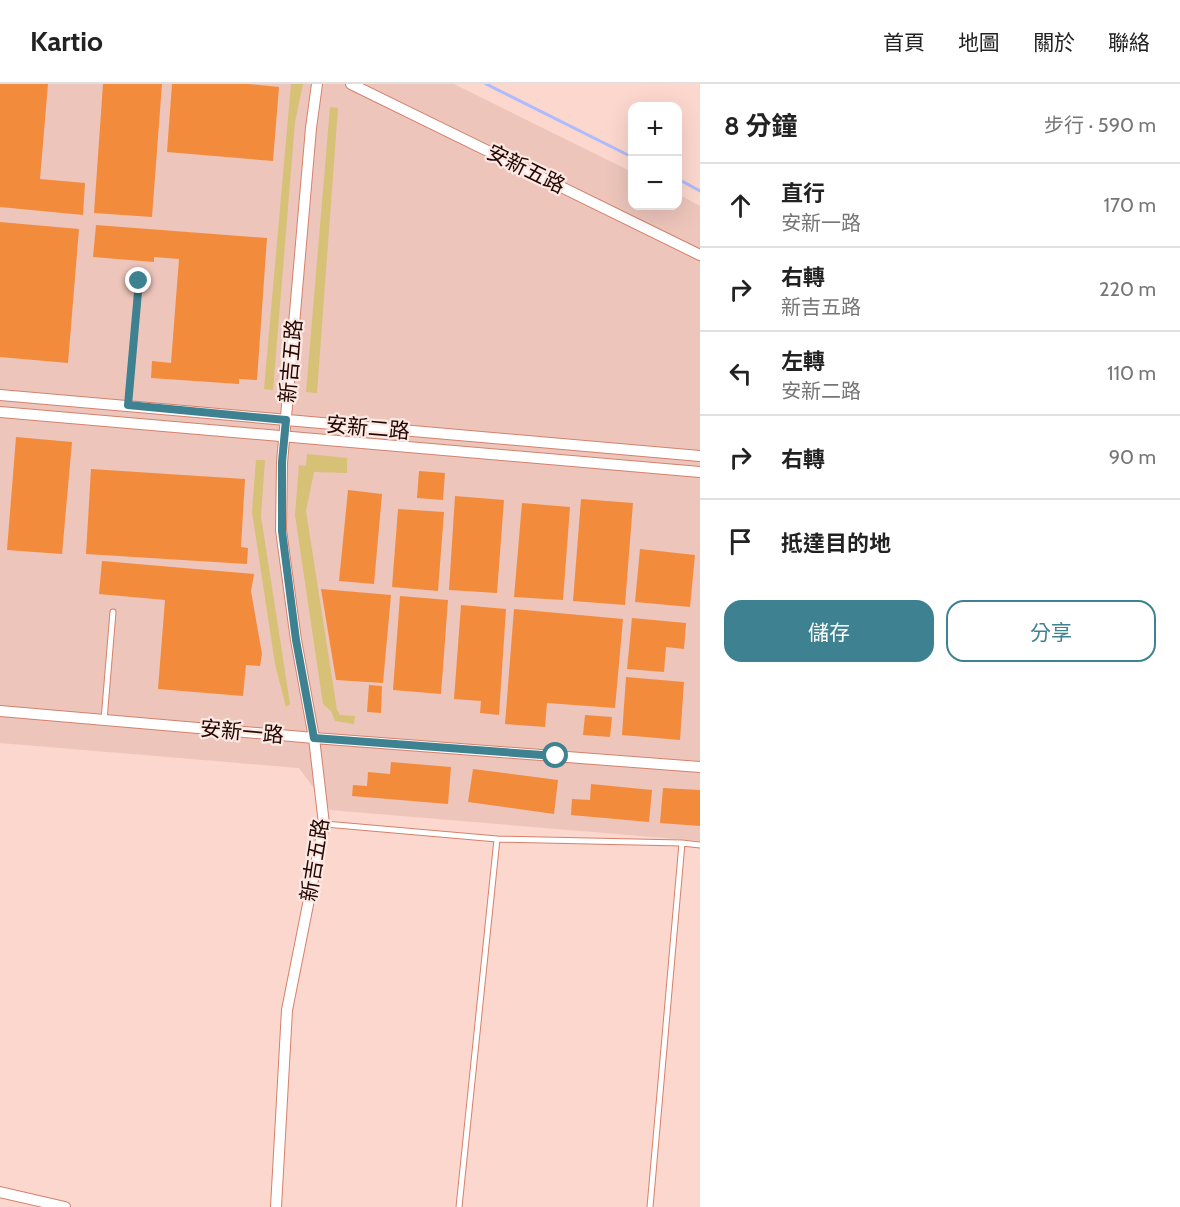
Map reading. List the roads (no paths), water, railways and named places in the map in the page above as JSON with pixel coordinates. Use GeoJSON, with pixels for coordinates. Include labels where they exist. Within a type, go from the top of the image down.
{"type":"FeatureCollection","features":[{"type":"Feature","properties":{"kind":"street","name":"新吉五路"},"geometry":{"type":"LineString","coordinates":[[276,1207],[287,1010],[324,824],[314,738],[296,640],[282,531],[284,436],[311,128],[317,84]]}},
{"type":"Feature","properties":{"kind":"street","name":"安新五路"},"geometry":{"type":"LineString","coordinates":[[351,84],[700,255]]}},
{"type":"Feature","properties":{"kind":"street","name":"安新二路"},"geometry":{"type":"LineString","coordinates":[[0,395],[700,456]]}},
{"type":"Feature","properties":{"kind":"street","name":"安新二路"},"geometry":{"type":"LineString","coordinates":[[0,412],[700,472]]}},
{"type":"Feature","properties":{"kind":"street","name":"安新一路"},"geometry":{"type":"LineString","coordinates":[[0,711],[314,738],[700,766]]}},
{"type":"Feature","properties":{"kind":"street"},"geometry":{"type":"LineString","coordinates":[[0,1192],[65,1207]]}},
{"type":"Feature","properties":{"kind":"lane"},"geometry":{"type":"LineString","coordinates":[[128,405],[139,281]]}},
{"type":"Feature","properties":{"kind":"lane"},"geometry":{"type":"LineString","coordinates":[[104,720],[113,612]]}},
{"type":"Feature","properties":{"kind":"lane"},"geometry":{"type":"LineString","coordinates":[[324,824],[497,839],[700,845]]}},
{"type":"Feature","properties":{"kind":"lane"},"geometry":{"type":"LineString","coordinates":[[459,1207],[497,839]]}},
{"type":"Feature","properties":{"kind":"lane"},"geometry":{"type":"LineString","coordinates":[[650,1207],[682,843]]}},
{"type":"Feature","properties":{"kind":"waterway"},"geometry":{"type":"LineString","coordinates":[[486,84],[630,156]]}},
{"type":"Feature","properties":{"kind":"waterway"},"geometry":{"type":"LineString","coordinates":[[682,181],[700,191]]}}]}
